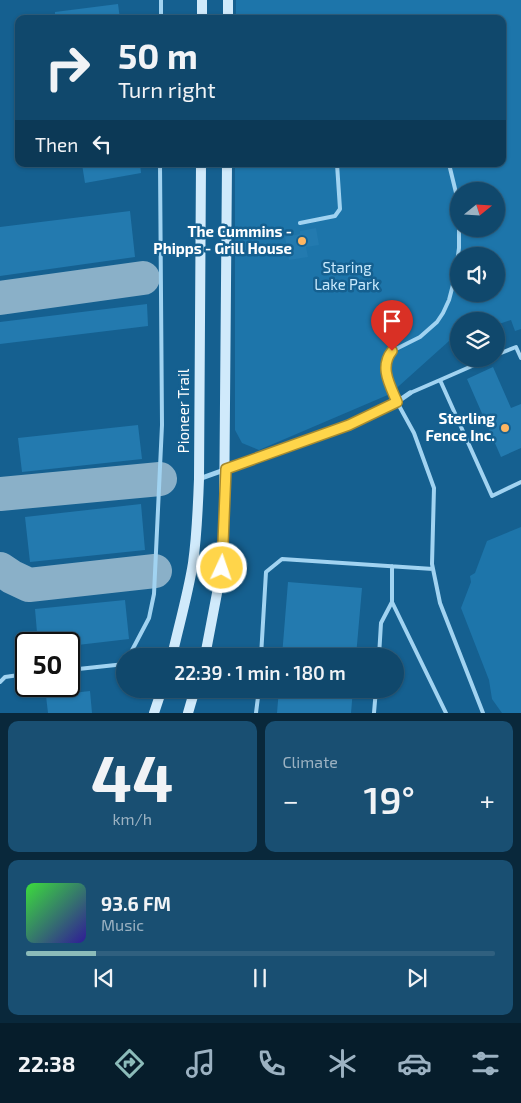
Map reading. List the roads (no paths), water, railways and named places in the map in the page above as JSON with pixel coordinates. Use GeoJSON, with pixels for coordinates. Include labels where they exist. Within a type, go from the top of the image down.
{"type":"FeatureCollection","features":[{"type":"Feature","properties":{"kind":"main road"},"geometry":{"type":"LineString","coordinates":[[202,0],[202,15]]}},
{"type":"Feature","properties":{"kind":"main road"},"geometry":{"type":"LineString","coordinates":[[228,0],[228,15]]}},
{"type":"Feature","properties":{"kind":"main road","name":"Pioneer Trail"},"geometry":{"type":"LineString","coordinates":[[174,648],[184,609],[197,524],[201,167]]}},
{"type":"Feature","properties":{"kind":"main road"},"geometry":{"type":"LineString","coordinates":[[207,648],[222,568],[226,469],[227,167]]}},
{"type":"Feature","properties":{"kind":"main road"},"geometry":{"type":"LineString","coordinates":[[154,713],[159,698]]}},
{"type":"Feature","properties":{"kind":"main road"},"geometry":{"type":"LineString","coordinates":[[188,713],[192,698]]}},
{"type":"Feature","properties":{"kind":"street"},"geometry":{"type":"LineString","coordinates":[[199,479],[349,425],[397,402],[410,393]]}},
{"type":"Feature","properties":{"kind":"lane"},"geometry":{"type":"LineString","coordinates":[[161,0],[161,15]]}},
{"type":"Feature","properties":{"kind":"lane"},"geometry":{"type":"LineString","coordinates":[[133,648],[149,618],[154,594],[162,425],[160,167]]}},
{"type":"Feature","properties":{"kind":"lane"},"geometry":{"type":"LineString","coordinates":[[300,223],[335,216],[340,209],[337,167]]}},
{"type":"Feature","properties":{"kind":"lane"},"geometry":{"type":"LineString","coordinates":[[450,167],[453,182]]}},
{"type":"Feature","properties":{"kind":"lane"},"geometry":{"type":"LineString","coordinates":[[459,238],[455,277],[449,300],[443,313],[437,322],[420,337],[392,351],[384,364],[397,402],[414,433],[434,488],[432,569],[440,603],[484,713]]}},
{"type":"Feature","properties":{"kind":"lane"},"geometry":{"type":"LineString","coordinates":[[505,351],[516,347],[521,358]]}},
{"type":"Feature","properties":{"kind":"lane"},"geometry":{"type":"LineString","coordinates":[[410,393],[470,367]]}},
{"type":"Feature","properties":{"kind":"lane"},"geometry":{"type":"LineString","coordinates":[[440,380],[492,496],[521,482]]}},
{"type":"Feature","properties":{"kind":"lane"},"geometry":{"type":"LineString","coordinates":[[262,648],[266,572],[282,559],[432,569]]}},
{"type":"Feature","properties":{"kind":"lane"},"geometry":{"type":"LineString","coordinates":[[392,566],[392,602],[446,713]]}},
{"type":"Feature","properties":{"kind":"lane"},"geometry":{"type":"LineString","coordinates":[[379,648],[381,623],[392,602]]}},
{"type":"Feature","properties":{"kind":"lane"},"geometry":{"type":"LineString","coordinates":[[80,669],[116,665]]}},
{"type":"Feature","properties":{"kind":"lane"},"geometry":{"type":"LineString","coordinates":[[0,682],[5,677],[15,676]]}},
{"type":"Feature","properties":{"kind":"lane"},"geometry":{"type":"LineString","coordinates":[[256,713],[258,698]]}},
{"type":"Feature","properties":{"kind":"lane"},"geometry":{"type":"LineString","coordinates":[[374,713],[375,698]]}},
{"type":"Feature","properties":{"kind":"place","name":"The Cummins - Phipps - Grill House"},"geometry":{"type":"Point","coordinates":[302,241]}},
{"type":"Feature","properties":{"kind":"place","name":"Sterling Fence Inc."},"geometry":{"type":"Point","coordinates":[505,428]}},
{"type":"Feature","properties":{"kind":"park label","name":"Staring Lake Park"},"geometry":{"type":"Point","coordinates":[347,276]}}]}
